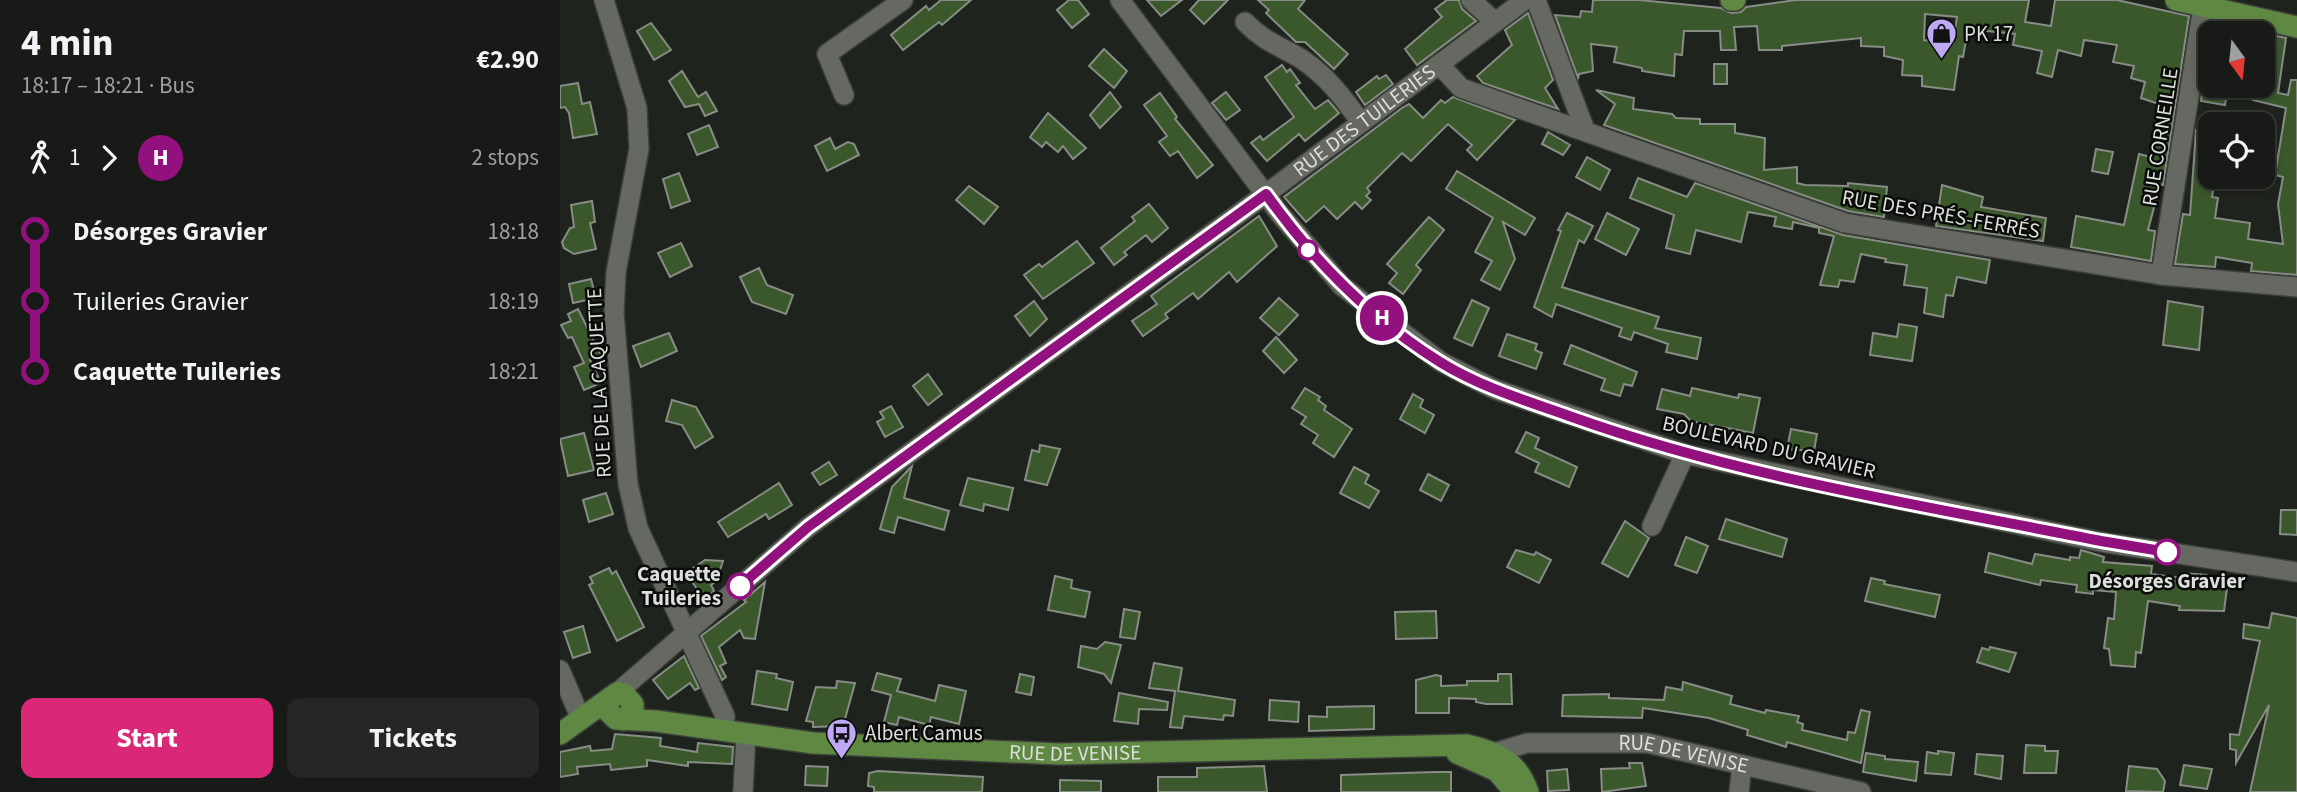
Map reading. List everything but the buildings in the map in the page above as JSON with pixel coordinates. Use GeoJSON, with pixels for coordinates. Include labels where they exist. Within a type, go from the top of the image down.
{"type":"FeatureCollection","features":[{"type":"Feature","properties":{"kind":"main road"},"geometry":{"type":"LineString","coordinates":[[2176,0],[2204,3],[2297,27]]}},
{"type":"Feature","properties":{"kind":"main road"},"geometry":{"type":"LineString","coordinates":[[560,736],[581,719],[622,705]]}},
{"type":"Feature","properties":{"kind":"main road"},"geometry":{"type":"LineString","coordinates":[[560,736],[622,705]]}},
{"type":"Feature","properties":{"kind":"main road","name":"RUE DE VENISE"},"geometry":{"type":"LineString","coordinates":[[622,705],[656,721],[813,743],[1059,754],[1467,745],[1497,752]]}},
{"type":"Feature","properties":{"kind":"main road"},"geometry":{"type":"LineString","coordinates":[[1431,746],[1470,757],[1497,771],[1514,792]]}},
{"type":"Feature","properties":{"kind":"main road"},"geometry":{"type":"LineString","coordinates":[[1497,752],[1515,770],[1528,792]]}},
{"type":"Feature","properties":{"kind":"street","name":"RUE DE LA CAQUETTE"},"geometry":{"type":"LineString","coordinates":[[604,0],[637,108],[639,149],[616,272],[614,313],[628,484],[638,528],[725,716],[724,731]]}},
{"type":"Feature","properties":{"kind":"street"},"geometry":{"type":"LineString","coordinates":[[844,95],[827,54],[903,0]]}},
{"type":"Feature","properties":{"kind":"street","name":"BOULEVARD DU GRAVIER"},"geometry":{"type":"LineString","coordinates":[[1120,0],[1308,250],[1342,286],[1441,362],[1506,393],[1685,454],[2101,541],[2297,572]]}},
{"type":"Feature","properties":{"kind":"street"},"geometry":{"type":"LineString","coordinates":[[1471,0],[1495,22]]}},
{"type":"Feature","properties":{"kind":"street","name":"RUE DES TUILERIES"},"geometry":{"type":"LineString","coordinates":[[622,705],[637,676],[808,527],[1266,194],[1525,0]]}},
{"type":"Feature","properties":{"kind":"street"},"geometry":{"type":"LineString","coordinates":[[1536,0],[1585,130]]}},
{"type":"Feature","properties":{"kind":"street","name":"RUE CORNEILLE"},"geometry":{"type":"LineString","coordinates":[[2161,275],[2204,3]]}},
{"type":"Feature","properties":{"kind":"street"},"geometry":{"type":"LineString","coordinates":[[1245,22],[1261,39],[1301,59],[1323,76],[1361,123]]}},
{"type":"Feature","properties":{"kind":"street","name":"RUE DES PRÉS-FERRÉS"},"geometry":{"type":"LineString","coordinates":[[1439,64],[1461,88],[1846,223],[2161,275],[2297,287]]}},
{"type":"Feature","properties":{"kind":"street"},"geometry":{"type":"LineString","coordinates":[[1652,526],[1685,454]]}},
{"type":"Feature","properties":{"kind":"street"},"geometry":{"type":"LineString","coordinates":[[560,670],[581,719]]}},
{"type":"Feature","properties":{"kind":"street"},"geometry":{"type":"LineString","coordinates":[[743,792],[746,734]]}},
{"type":"Feature","properties":{"kind":"street","name":"RUE DE VENISE"},"geometry":{"type":"LineString","coordinates":[[1497,752],[1527,743],[1647,743],[1861,792]]}},
{"type":"Feature","properties":{"kind":"street"},"geometry":{"type":"LineString","coordinates":[[1514,792],[1515,770],[1528,753],[1546,743]]}},
{"type":"Feature","properties":{"kind":"street"},"geometry":{"type":"LineString","coordinates":[[1739,792],[1742,765]]}},
{"type":"Feature","properties":{"kind":"bus line","name":"H"},"geometry":{"type":"LineString","coordinates":[[740,586],[808,527],[1266,194],[1308,250],[1342,286],[1441,362],[1494,388],[1600,427],[1685,454],[2101,541],[2167,552]]}},
{"type":"Feature","properties":{"kind":"place","name":"PK 17"},"geometry":{"type":"Point","coordinates":[1941,61]}},
{"type":"Feature","properties":{"kind":"place","name":"Désorges Gravier"},"geometry":{"type":"Point","coordinates":[2167,552]}},
{"type":"Feature","properties":{"kind":"place","name":"Caquette Tuileries"},"geometry":{"type":"Point","coordinates":[740,586]}},
{"type":"Feature","properties":{"kind":"place","name":"Albert Camus"},"geometry":{"type":"Point","coordinates":[842,760]}}]}
